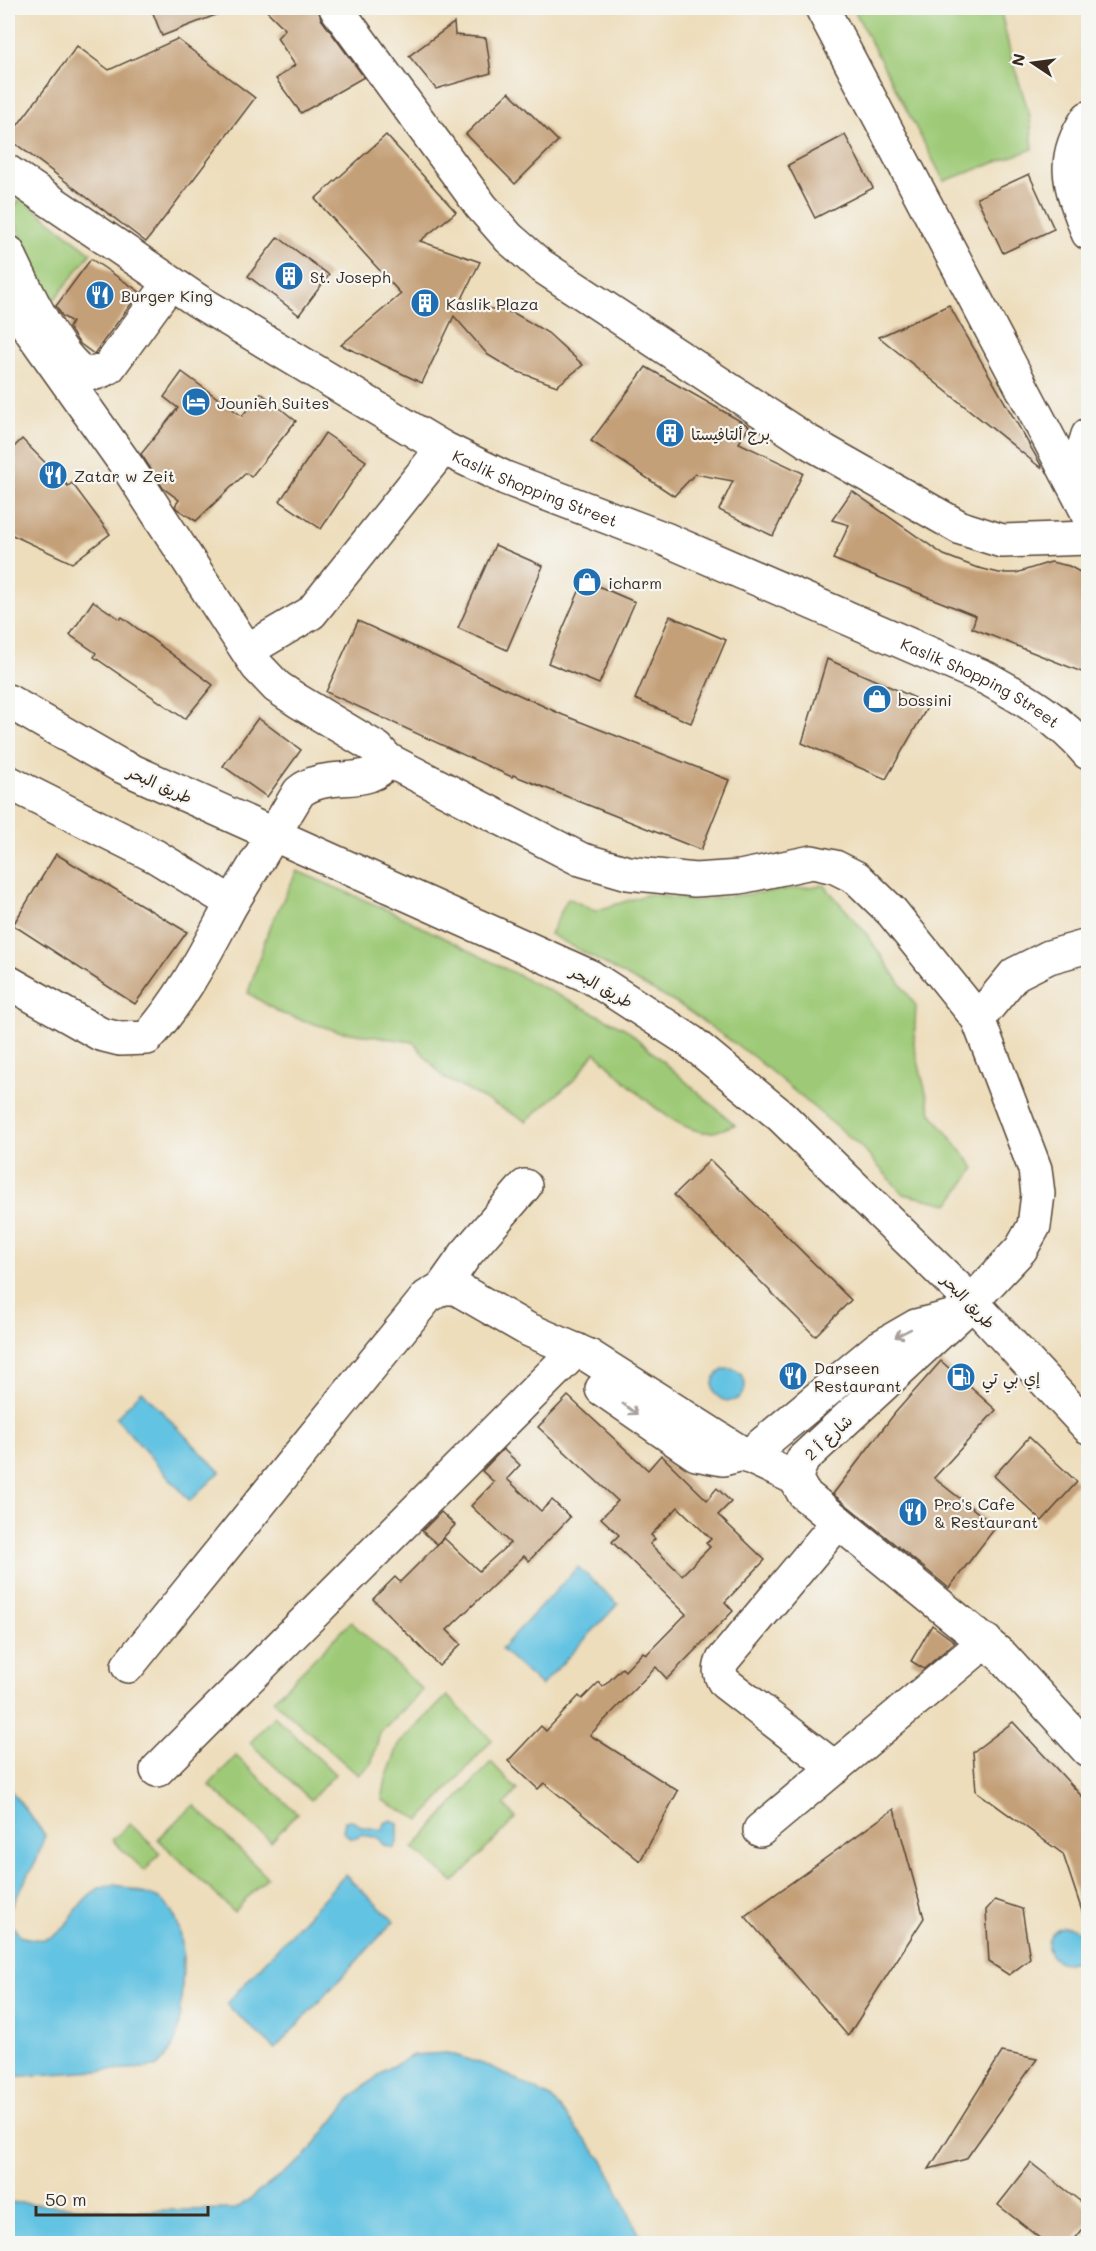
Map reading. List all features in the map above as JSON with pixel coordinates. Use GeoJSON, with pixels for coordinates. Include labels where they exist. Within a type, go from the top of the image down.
{"type":"FeatureCollection","features":[{"type":"Feature","properties":{"kind":"street"},"geometry":{"type":"LineString","coordinates":[[336,8],[481,206],[509,238],[540,265],[807,441],[961,528],[1002,541],[1089,538]]}},
{"type":"Feature","properties":{"kind":"street"},"geometry":{"type":"LineString","coordinates":[[822,8],[1089,513]]}},
{"type":"Feature","properties":{"kind":"street"},"geometry":{"type":"LineString","coordinates":[[1089,118],[1074,142],[1068,167],[1074,195],[1089,233]]}},
{"type":"Feature","properties":{"kind":"street","name":"Kaslik Shopping Street"},"geometry":{"type":"LineString","coordinates":[[12,181],[265,344],[443,448],[505,478],[665,539],[986,678],[1031,703],[1085,747]]}},
{"type":"Feature","properties":{"kind":"street"},"geometry":{"type":"LineString","coordinates":[[8,252],[36,311],[75,367],[86,373],[94,374],[109,367],[170,283]]}},
{"type":"Feature","properties":{"kind":"street","name":"شارع أ 2"},"geometry":{"type":"LineString","coordinates":[[8,299],[129,469],[257,666],[278,687],[378,749],[388,760],[580,859],[628,873],[695,880],[740,877],[812,862],[849,873],[868,886],[892,912],[978,1019],[1032,1159],[1038,1194],[1034,1226],[1030,1236],[965,1308],[803,1459],[795,1478]]}},
{"type":"Feature","properties":{"kind":"street"},"geometry":{"type":"LineString","coordinates":[[1073,483],[1089,435]]}},
{"type":"Feature","properties":{"kind":"street"},"geometry":{"type":"LineString","coordinates":[[248,650],[311,613],[443,448]]}},
{"type":"Feature","properties":{"kind":"street","name":"طريق البحر"},"geometry":{"type":"LineString","coordinates":[[8,701],[118,765],[591,977],[642,1007],[700,1048],[781,1116],[965,1308],[1089,1427]]}},
{"type":"Feature","properties":{"kind":"street"},"geometry":{"type":"LineString","coordinates":[[8,982],[100,1034],[120,1039],[147,1038],[172,1010],[188,986],[232,903],[299,792],[307,785],[326,779],[367,777],[377,772],[388,760]]}},
{"type":"Feature","properties":{"kind":"street"},"geometry":{"type":"LineString","coordinates":[[12,787],[155,856],[232,903]]}},
{"type":"Feature","properties":{"kind":"street"},"geometry":{"type":"LineString","coordinates":[[978,1019],[1015,974],[1049,957],[1089,946]]}},
{"type":"Feature","properties":{"kind":"street"},"geometry":{"type":"LineString","coordinates":[[128,1666],[427,1297],[442,1288],[466,1254],[525,1186]]}},
{"type":"Feature","properties":{"kind":"street"},"geometry":{"type":"LineString","coordinates":[[442,1288],[462,1291],[570,1356],[746,1455],[795,1478],[804,1494],[986,1641],[1018,1672],[1089,1750]]}},
{"type":"Feature","properties":{"kind":"street"},"geometry":{"type":"LineString","coordinates":[[746,1455],[878,1348],[916,1326],[965,1308]]}},
{"type":"Feature","properties":{"kind":"street"},"geometry":{"type":"LineString","coordinates":[[157,1770],[570,1356]]}},
{"type":"Feature","properties":{"kind":"street"},"geometry":{"type":"LineString","coordinates":[[835,1768],[725,1683],[720,1676],[719,1668],[723,1660],[838,1522]]}},
{"type":"Feature","properties":{"kind":"street"},"geometry":{"type":"LineString","coordinates":[[760,1830],[986,1641]]}},
{"type":"Feature","properties":{"kind":"green space"},"geometry":{"type":"Polygon","coordinates":[[[853,8],[1000,8],[1012,60],[1030,116],[1033,149],[944,181],[853,8]]]}},
{"type":"Feature","properties":{"kind":"green space"},"geometry":{"type":"Polygon","coordinates":[[[21,198],[91,253],[55,299],[39,285],[11,211],[21,198]]]}},
{"type":"Feature","properties":{"kind":"green space"},"geometry":{"type":"Polygon","coordinates":[[[297,871],[390,911],[626,1029],[735,1125],[713,1132],[698,1131],[682,1125],[649,1103],[595,1052],[575,1079],[526,1121],[444,1078],[413,1042],[337,1031],[280,1013],[248,993],[268,931],[297,871]]]}},
{"type":"Feature","properties":{"kind":"green space"},"geometry":{"type":"Polygon","coordinates":[[[824,885],[865,932],[916,1006],[914,1045],[931,1113],[975,1168],[949,1204],[903,1194],[862,1148],[755,1058],[681,1006],[550,934],[568,898],[595,911],[649,894],[692,901],[824,885]]]}},
{"type":"Feature","properties":{"kind":"green space"},"geometry":{"type":"Polygon","coordinates":[[[351,1622],[423,1690],[380,1733],[371,1764],[358,1775],[273,1700],[351,1622]]]}},
{"type":"Feature","properties":{"kind":"green space"},"geometry":{"type":"Polygon","coordinates":[[[447,1696],[492,1740],[420,1820],[382,1800],[386,1779],[399,1744],[447,1696]]]}},
{"type":"Feature","properties":{"kind":"green space"},"geometry":{"type":"Polygon","coordinates":[[[274,1716],[335,1774],[311,1800],[250,1743],[274,1716]]]}},
{"type":"Feature","properties":{"kind":"green space"},"geometry":{"type":"Polygon","coordinates":[[[236,1756],[297,1813],[271,1842],[209,1785],[236,1756]]]}},
{"type":"Feature","properties":{"kind":"green space"},"geometry":{"type":"Polygon","coordinates":[[[491,1762],[517,1790],[504,1805],[516,1818],[454,1882],[413,1848],[491,1762]]]}},
{"type":"Feature","properties":{"kind":"green space"},"geometry":{"type":"Polygon","coordinates":[[[194,1805],[267,1877],[234,1912],[158,1839],[194,1805]]]}},
{"type":"Feature","properties":{"kind":"green space"},"geometry":{"type":"Polygon","coordinates":[[[130,1824],[160,1853],[145,1871],[112,1840],[130,1824]]]}},
{"type":"Feature","properties":{"kind":"water"},"geometry":{"type":"Polygon","coordinates":[[[729,1369],[741,1373],[745,1385],[741,1397],[729,1401],[717,1397],[713,1385],[717,1373],[729,1369]]]}},
{"type":"Feature","properties":{"kind":"water"},"geometry":{"type":"Polygon","coordinates":[[[142,1391],[220,1472],[190,1501],[116,1418],[142,1391]]]}},
{"type":"Feature","properties":{"kind":"water"},"geometry":{"type":"Polygon","coordinates":[[[578,1567],[618,1604],[541,1686],[501,1649],[578,1567]]]}},
{"type":"Feature","properties":{"kind":"water"},"geometry":{"type":"Polygon","coordinates":[[[8,1787],[45,1835],[37,1859],[9,1911],[8,1920],[8,1787]]]}},
{"type":"Feature","properties":{"kind":"water"},"geometry":{"type":"Polygon","coordinates":[[[352,1820],[362,1827],[383,1830],[385,1823],[391,1820],[398,1823],[398,1841],[394,1848],[384,1845],[380,1839],[361,1834],[357,1838],[350,1838],[343,1831],[345,1821],[352,1820]]]}},
{"type":"Feature","properties":{"kind":"water"},"geometry":{"type":"Polygon","coordinates":[[[345,1875],[394,1921],[275,2049],[226,2004],[345,1875]]]}},
{"type":"Feature","properties":{"kind":"water"},"geometry":{"type":"Polygon","coordinates":[[[115,1885],[153,1896],[162,1901],[177,1921],[183,1962],[178,2030],[170,2052],[156,2067],[8,2077],[8,1920],[20,1936],[37,1939],[49,1938],[59,1932],[81,1904],[102,1887],[115,1885]]]}},
{"type":"Feature","properties":{"kind":"water"},"geometry":{"type":"Polygon","coordinates":[[[1066,1927],[1078,1933],[1084,1945],[1078,1957],[1066,1963],[1054,1957],[1048,1945],[1054,1933],[1066,1927]]]}},
{"type":"Feature","properties":{"kind":"water"},"geometry":{"type":"Polygon","coordinates":[[[448,2053],[492,2067],[551,2098],[604,2162],[640,2236],[640,2243],[8,2243],[8,2202],[130,2211],[236,2209],[304,2158],[352,2097],[385,2070],[413,2055],[448,2053]]]}},
{"type":"Feature","properties":{"kind":"building"},"geometry":{"type":"Polygon","coordinates":[[[151,8],[231,8],[231,9],[162,36],[151,8]]]}},
{"type":"Feature","properties":{"kind":"building"},"geometry":{"type":"Polygon","coordinates":[[[264,8],[318,8],[321,19],[364,77],[301,113],[276,79],[295,65],[277,38],[285,29],[264,8]]]}},
{"type":"Feature","properties":{"kind":"building"},"geometry":{"type":"Polygon","coordinates":[[[454,23],[455,35],[486,38],[491,73],[436,89],[409,56],[454,23]]]}},
{"type":"Feature","properties":{"kind":"building"},"geometry":{"type":"Polygon","coordinates":[[[177,39],[255,98],[146,242],[8,138],[77,46],[109,70],[177,39]]]}},
{"type":"Feature","properties":{"kind":"building"},"geometry":{"type":"Polygon","coordinates":[[[509,92],[558,141],[515,184],[466,134],[509,92]]]}},
{"type":"Feature","properties":{"kind":"building"},"geometry":{"type":"Polygon","coordinates":[[[386,135],[456,212],[420,241],[480,262],[460,303],[514,313],[548,333],[583,365],[557,386],[513,370],[488,355],[454,316],[422,383],[341,345],[401,294],[315,199],[386,135]]]}},
{"type":"Feature","properties":{"kind":"building"},"geometry":{"type":"Polygon","coordinates":[[[845,135],[873,188],[815,218],[788,165],[845,135]]]}},
{"type":"Feature","properties":{"kind":"building"},"geometry":{"type":"Polygon","coordinates":[[[1029,174],[1054,229],[1003,253],[977,198],[1029,174]]]}},
{"type":"Feature","properties":{"kind":"building","name":"St. Joseph"},"geometry":{"type":"Polygon","coordinates":[[[278,237],[329,275],[299,315],[248,276],[278,237]]]}},
{"type":"Feature","properties":{"kind":"building"},"geometry":{"type":"Polygon","coordinates":[[[91,259],[140,292],[94,354],[79,343],[69,328],[72,322],[62,316],[56,306],[91,259]]]}},
{"type":"Feature","properties":{"kind":"building"},"geometry":{"type":"Polygon","coordinates":[[[949,305],[1042,467],[1041,468],[879,337],[949,305]]]}},
{"type":"Feature","properties":{"kind":"building","name":"برج ألتافيستا"},"geometry":{"type":"Polygon","coordinates":[[[646,367],[749,426],[739,443],[803,473],[773,536],[719,510],[733,481],[695,474],[674,496],[591,441],[646,367]]]}},
{"type":"Feature","properties":{"kind":"building"},"geometry":{"type":"Polygon","coordinates":[[[182,372],[242,416],[261,393],[296,421],[251,477],[246,473],[196,521],[177,509],[175,506],[179,500],[163,488],[141,454],[178,408],[164,397],[182,372]]]}},
{"type":"Feature","properties":{"kind":"building"},"geometry":{"type":"Polygon","coordinates":[[[325,433],[366,461],[321,529],[280,501],[325,433]]]}},
{"type":"Feature","properties":{"kind":"building"},"geometry":{"type":"Polygon","coordinates":[[[22,439],[68,486],[72,483],[110,534],[72,563],[8,533],[8,453],[22,439]]]}},
{"type":"Feature","properties":{"kind":"building"},"geometry":{"type":"Polygon","coordinates":[[[852,491],[944,555],[975,567],[999,573],[1016,573],[1051,562],[1069,566],[1089,577],[1089,675],[972,628],[976,616],[833,559],[849,525],[832,520],[852,491]]]}},
{"type":"Feature","properties":{"kind":"building"},"geometry":{"type":"Polygon","coordinates":[[[495,545],[543,566],[507,650],[458,628],[495,545]]]}},
{"type":"Feature","properties":{"kind":"building"},"geometry":{"type":"Polygon","coordinates":[[[584,580],[635,602],[599,684],[548,663],[584,580]]]}},
{"type":"Feature","properties":{"kind":"building"},"geometry":{"type":"Polygon","coordinates":[[[93,601],[120,619],[122,617],[213,685],[185,719],[94,657],[96,653],[70,635],[93,601]]]}},
{"type":"Feature","properties":{"kind":"building"},"geometry":{"type":"Polygon","coordinates":[[[670,616],[726,640],[691,723],[635,699],[670,616]]]}},
{"type":"Feature","properties":{"kind":"building"},"geometry":{"type":"Polygon","coordinates":[[[358,621],[563,715],[729,780],[701,850],[513,775],[512,777],[326,692],[358,621]]]}},
{"type":"Feature","properties":{"kind":"building"},"geometry":{"type":"Polygon","coordinates":[[[827,659],[929,704],[886,779],[802,743],[827,659]]]}},
{"type":"Feature","properties":{"kind":"building"},"geometry":{"type":"Polygon","coordinates":[[[258,718],[301,750],[267,797],[223,766],[258,718]]]}},
{"type":"Feature","properties":{"kind":"building"},"geometry":{"type":"Polygon","coordinates":[[[56,854],[187,932],[135,1004],[13,925],[56,854]]]}},
{"type":"Feature","properties":{"kind":"building"},"geometry":{"type":"Polygon","coordinates":[[[710,1160],[851,1300],[815,1336],[674,1195],[710,1160]]]}},
{"type":"Feature","properties":{"kind":"building","name":"Pro's Cafe & Restaurant"},"geometry":{"type":"Polygon","coordinates":[[[941,1361],[996,1410],[934,1478],[996,1527],[949,1588],[833,1494],[895,1413],[941,1361]]]}},
{"type":"Feature","properties":{"kind":"building"},"geometry":{"type":"Polygon","coordinates":[[[568,1396],[648,1470],[661,1455],[707,1500],[717,1488],[731,1502],[718,1515],[765,1560],[725,1602],[733,1611],[667,1679],[656,1667],[590,1735],[678,1791],[640,1861],[544,1783],[538,1789],[508,1761],[541,1726],[546,1731],[579,1696],[582,1699],[599,1682],[603,1687],[622,1668],[625,1671],[643,1652],[646,1655],[686,1614],[612,1542],[619,1535],[601,1518],[618,1501],[538,1427],[568,1396]],[[678,1507],[651,1535],[655,1539],[650,1544],[682,1575],[710,1547],[706,1543],[711,1539],[678,1507]]]}},
{"type":"Feature","properties":{"kind":"building"},"geometry":{"type":"Polygon","coordinates":[[[1029,1437],[1077,1482],[1042,1521],[994,1476],[1029,1437]]]}},
{"type":"Feature","properties":{"kind":"building"},"geometry":{"type":"Polygon","coordinates":[[[503,1449],[520,1465],[507,1479],[541,1511],[552,1500],[570,1517],[529,1561],[524,1556],[447,1630],[461,1644],[439,1666],[373,1599],[395,1577],[400,1582],[444,1538],[479,1571],[510,1543],[471,1506],[494,1482],[482,1471],[503,1449]]]}},
{"type":"Feature","properties":{"kind":"building"},"geometry":{"type":"Polygon","coordinates":[[[441,1512],[455,1525],[437,1544],[422,1531],[441,1512]]]}},
{"type":"Feature","properties":{"kind":"building"},"geometry":{"type":"Polygon","coordinates":[[[932,1625],[955,1642],[924,1669],[911,1661],[932,1625]]]}},
{"type":"Feature","properties":{"kind":"building"},"geometry":{"type":"Polygon","coordinates":[[[1013,1722],[1089,1804],[1089,1919],[1085,1920],[1063,1854],[976,1791],[973,1752],[1013,1722]]]}},
{"type":"Feature","properties":{"kind":"building"},"geometry":{"type":"Polygon","coordinates":[[[894,1809],[924,1918],[848,2036],[745,1916],[894,1809]]]}},
{"type":"Feature","properties":{"kind":"building"},"geometry":{"type":"Polygon","coordinates":[[[995,1900],[1022,1909],[1030,1959],[1009,1975],[989,1962],[986,1910],[995,1900]]]}},
{"type":"Feature","properties":{"kind":"building"},"geometry":{"type":"Polygon","coordinates":[[[1002,2052],[1037,2059],[966,2159],[929,2169],[1002,2052]]]}},
{"type":"Feature","properties":{"kind":"building"},"geometry":{"type":"Polygon","coordinates":[[[1031,2163],[1089,2208],[1089,2221],[1071,2244],[1047,2244],[998,2205],[1031,2163]]]}},
{"type":"Feature","properties":{"kind":"place","name":"St. Joseph"},"geometry":{"type":"Point","coordinates":[289,276]}},
{"type":"Feature","properties":{"kind":"place","name":"Burger King"},"geometry":{"type":"Point","coordinates":[100,295]}},
{"type":"Feature","properties":{"kind":"place","name":"Kaslik Plaza"},"geometry":{"type":"Point","coordinates":[425,303]}},
{"type":"Feature","properties":{"kind":"place","name":"Jounieh Suites"},"geometry":{"type":"Point","coordinates":[196,402]}},
{"type":"Feature","properties":{"kind":"place","name":"برج ألتافيستا"},"geometry":{"type":"Point","coordinates":[670,433]}},
{"type":"Feature","properties":{"kind":"place","name":"Zatar w Zeit"},"geometry":{"type":"Point","coordinates":[53,475]}},
{"type":"Feature","properties":{"kind":"place","name":"icharm"},"geometry":{"type":"Point","coordinates":[587,582]}},
{"type":"Feature","properties":{"kind":"place","name":"bossini"},"geometry":{"type":"Point","coordinates":[877,699]}},
{"type":"Feature","properties":{"kind":"place","name":"Darseen Restaurant"},"geometry":{"type":"Point","coordinates":[793,1376]}},
{"type":"Feature","properties":{"kind":"place","name":"إي بي تي"},"geometry":{"type":"Point","coordinates":[961,1377]}},
{"type":"Feature","properties":{"kind":"place","name":"Pro's Cafe & Restaurant"},"geometry":{"type":"Point","coordinates":[913,1512]}}]}
